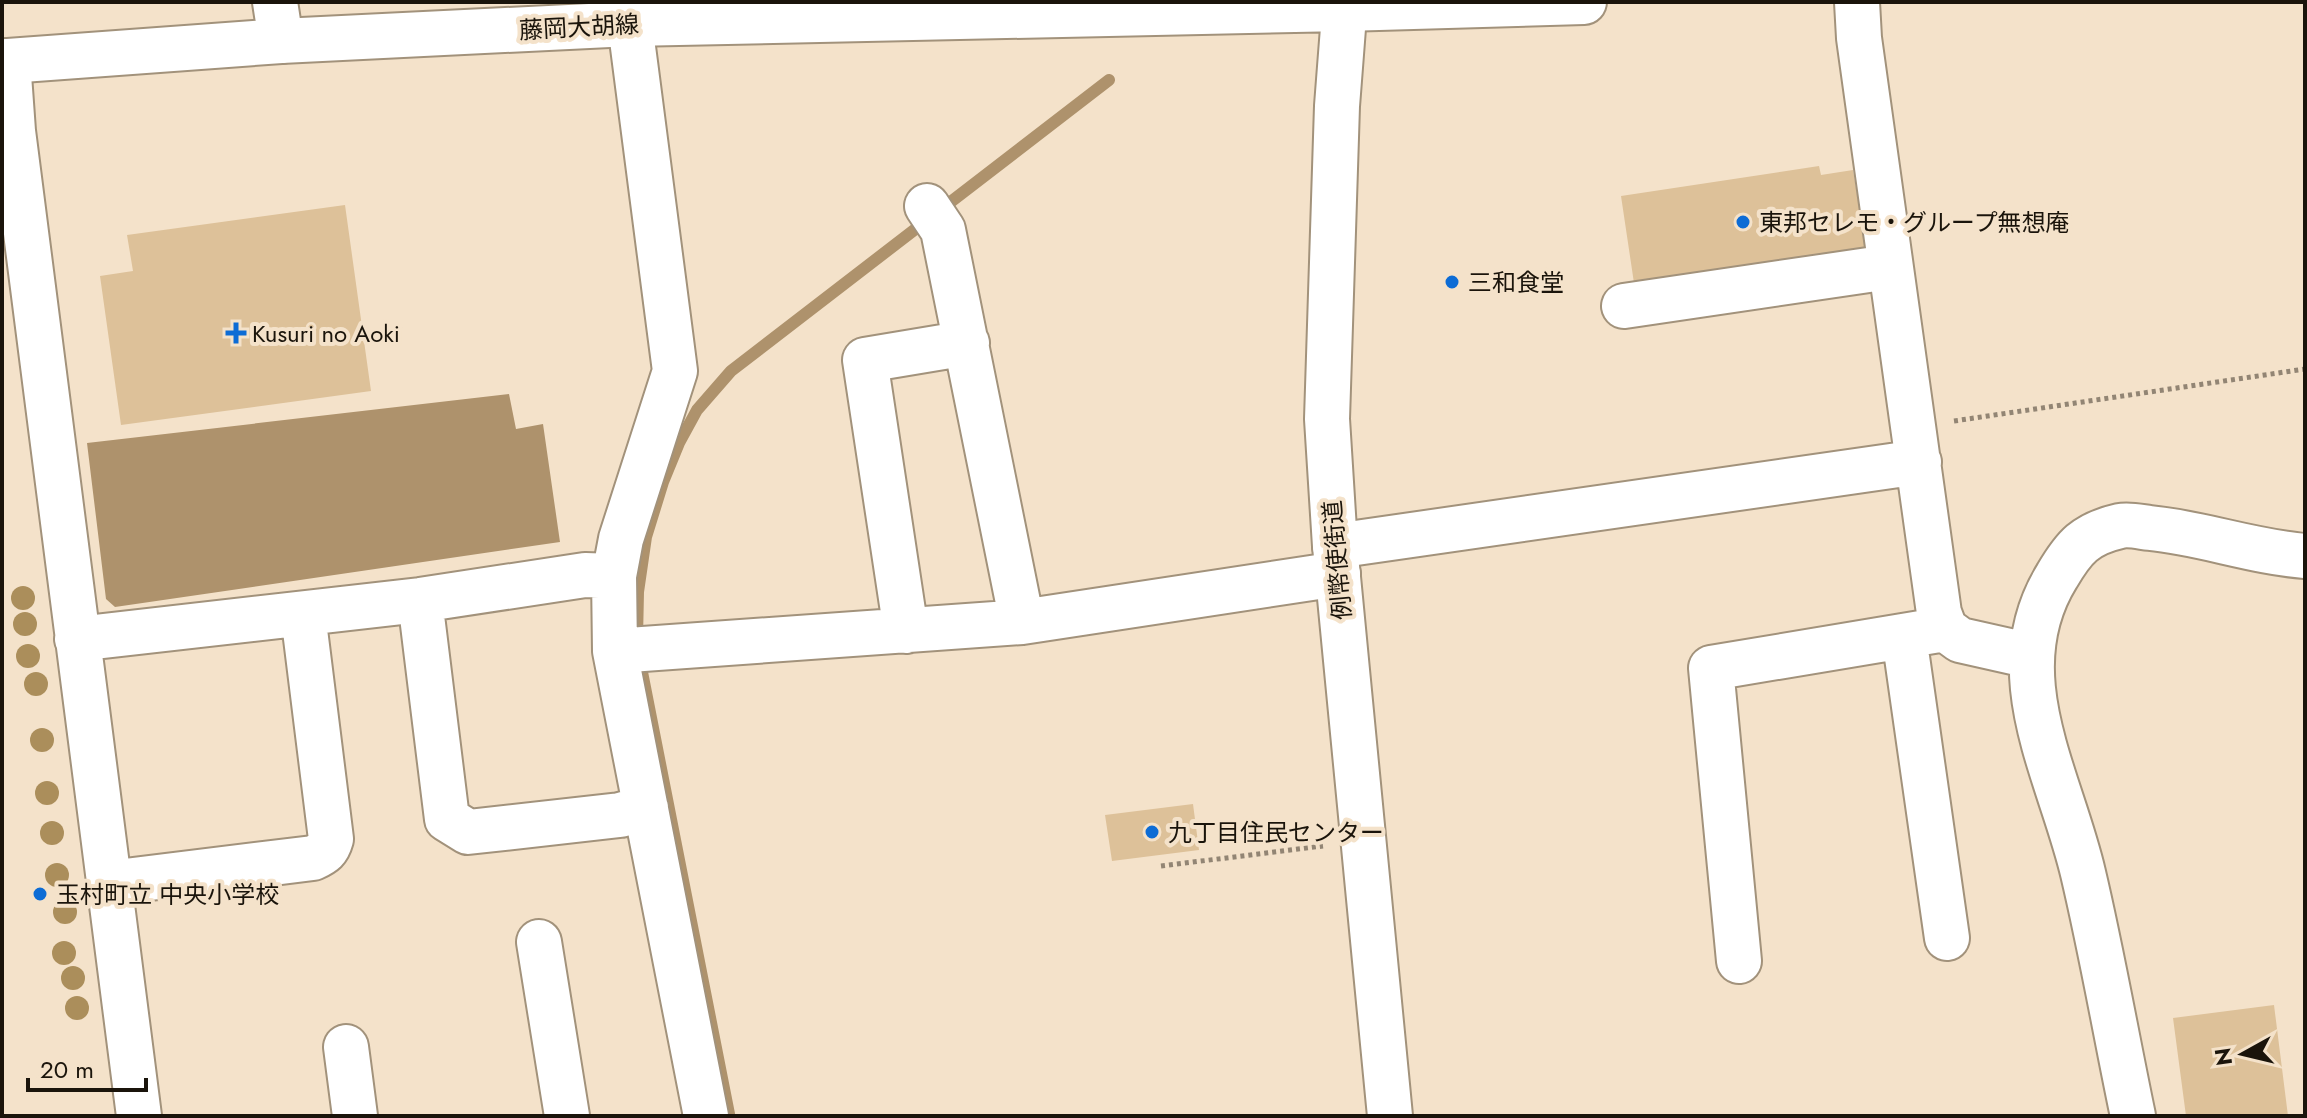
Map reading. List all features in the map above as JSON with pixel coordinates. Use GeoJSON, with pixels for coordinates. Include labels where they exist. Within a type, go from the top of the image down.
{"type":"FeatureCollection","features":[{"type":"Feature","properties":{"kind":"street","name":"藤岡大胡線"},"geometry":{"type":"LineString","coordinates":[[4,61],[278,22],[630,24],[838,10],[1584,2]]}},
{"type":"Feature","properties":{"kind":"street"},"geometry":{"type":"LineString","coordinates":[[1857,2],[1889,267],[1939,613],[1925,632],[1947,938]]}},
{"type":"Feature","properties":{"kind":"street","name":"例幣使街道"},"geometry":{"type":"LineString","coordinates":[[1344,6],[1335,151],[1327,405],[1337,560],[1390,1116]]}},
{"type":"Feature","properties":{"kind":"street"},"geometry":{"type":"LineString","coordinates":[[630,24],[675,371],[638,480],[614,576],[615,651],[706,1116]]}},
{"type":"Feature","properties":{"kind":"street"},"geometry":{"type":"LineString","coordinates":[[4,61],[139,1116]]}},
{"type":"Feature","properties":{"kind":"street"},"geometry":{"type":"LineString","coordinates":[[935,218],[967,343],[1022,622]]}},
{"type":"Feature","properties":{"kind":"street"},"geometry":{"type":"LineString","coordinates":[[1624,306],[1889,267]]}},
{"type":"Feature","properties":{"kind":"street"},"geometry":{"type":"LineString","coordinates":[[906,631],[865,360],[967,343]]}},
{"type":"Feature","properties":{"kind":"street"},"geometry":{"type":"LineString","coordinates":[[615,651],[1022,622],[1916,444]]}},
{"type":"Feature","properties":{"kind":"street"},"geometry":{"type":"LineString","coordinates":[[2133,1116],[2083,871],[2035,708],[2031,656],[2043,598],[2072,551],[2087,537],[2123,525],[2305,556]]}},
{"type":"Feature","properties":{"kind":"street"},"geometry":{"type":"LineString","coordinates":[[77,639],[420,600],[585,575],[614,576]]}},
{"type":"Feature","properties":{"kind":"street"},"geometry":{"type":"LineString","coordinates":[[420,600],[447,819],[468,832],[620,815],[646,808]]}},
{"type":"Feature","properties":{"kind":"street"},"geometry":{"type":"LineString","coordinates":[[109,883],[313,858],[329,847],[331,839],[303,614]]}},
{"type":"Feature","properties":{"kind":"street"},"geometry":{"type":"LineString","coordinates":[[1739,961],[1711,668],[1925,632],[2031,656]]}},
{"type":"Feature","properties":{"kind":"street"},"geometry":{"type":"LineString","coordinates":[[539,942],[567,1116]]}},
{"type":"Feature","properties":{"kind":"street"},"geometry":{"type":"LineString","coordinates":[[346,1047],[355,1116]]}},
{"type":"Feature","properties":{"kind":"path"},"geometry":{"type":"LineString","coordinates":[[1916,444],[2305,369]]}},
{"type":"Feature","properties":{"kind":"path"},"geometry":{"type":"LineString","coordinates":[[1161,866],[1364,841]]}},
{"type":"Feature","properties":{"kind":"shaded area"},"geometry":{"type":"Polygon","coordinates":[[[509,394],[516,429],[543,424],[560,542],[115,607],[106,599],[87,443],[509,394]]]}},
{"type":"Feature","properties":{"kind":"building","name":"東邦セレモ・グループ無想庵"},"geometry":{"type":"Polygon","coordinates":[[[1819,166],[1821,175],[1853,170],[1866,248],[1634,283],[1621,196],[1819,166]]]}},
{"type":"Feature","properties":{"kind":"building","name":"Kusuri no Aoki"},"geometry":{"type":"Polygon","coordinates":[[[345,205],[371,391],[121,425],[100,276],[133,271],[127,235],[345,205]]]}},
{"type":"Feature","properties":{"kind":"building","name":"九丁目住民センター"},"geometry":{"type":"Polygon","coordinates":[[[1193,804],[1199,850],[1112,861],[1105,815],[1193,804]]]}},
{"type":"Feature","properties":{"kind":"building"},"geometry":{"type":"Polygon","coordinates":[[[2274,1005],[2288,1116],[2186,1116],[2173,1018],[2274,1005]]]}},
{"type":"Feature","properties":{"kind":"waterway"},"geometry":{"type":"LineString","coordinates":[[637,638],[638,592],[646,537],[663,482],[697,410],[731,371],[1109,80]]}},
{"type":"Feature","properties":{"kind":"waterway"},"geometry":{"type":"LineString","coordinates":[[641,667],[729,1114]]}},
{"type":"Feature","properties":{"kind":"place","name":"東邦セレモ・グループ無想庵"},"geometry":{"type":"Point","coordinates":[1743,222]}},
{"type":"Feature","properties":{"kind":"place","name":"三和食堂"},"geometry":{"type":"Point","coordinates":[1452,282]}},
{"type":"Feature","properties":{"kind":"place","name":"Kusuri no Aoki"},"geometry":{"type":"Point","coordinates":[236,333]}},
{"type":"Feature","properties":{"kind":"place","name":"九丁目住民センター"},"geometry":{"type":"Point","coordinates":[1152,832]}},
{"type":"Feature","properties":{"kind":"place","name":"玉村町立 中央小学校"},"geometry":{"type":"Point","coordinates":[40,894]}}]}
